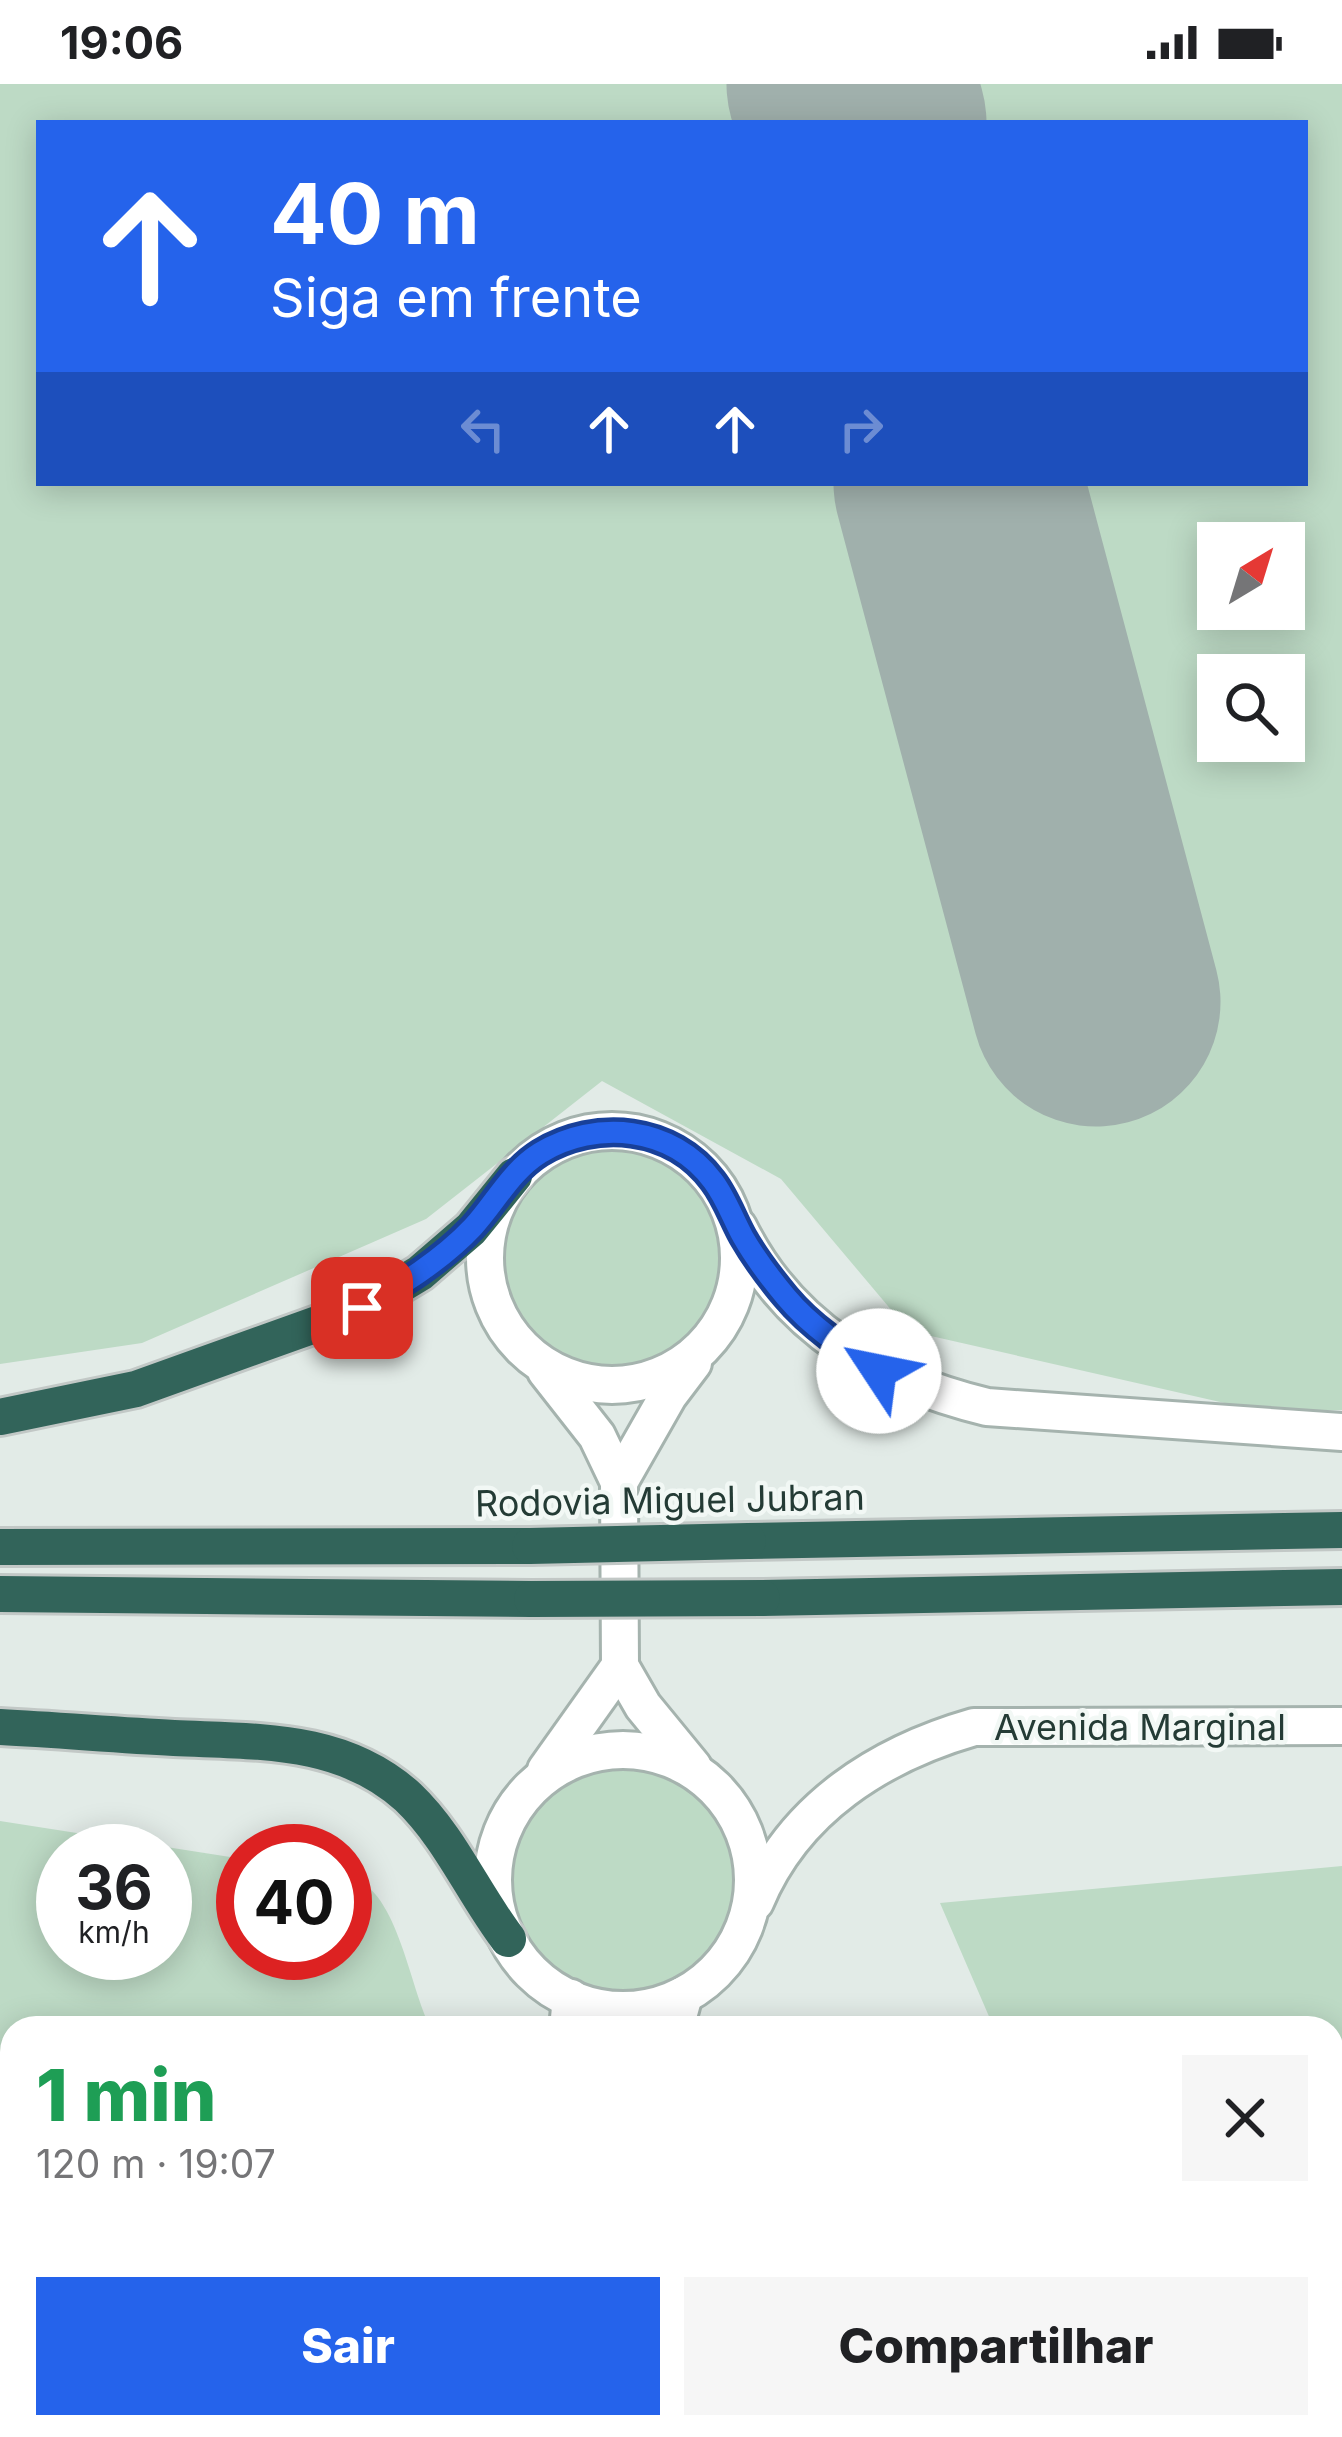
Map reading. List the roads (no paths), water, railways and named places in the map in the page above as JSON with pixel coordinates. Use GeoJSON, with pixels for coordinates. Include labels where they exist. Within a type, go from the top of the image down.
{"type":"FeatureCollection","features":[{"type":"Feature","properties":{"kind":"highway"},"geometry":{"type":"LineString","coordinates":[[0,1417],[136,1389],[362,1308],[420,1273],[471,1229],[514,1176]]}},
{"type":"Feature","properties":{"kind":"highway","name":"Rodovia Miguel Jubran"},"geometry":{"type":"LineString","coordinates":[[0,1546],[530,1546],[1342,1530]]}},
{"type":"Feature","properties":{"kind":"highway"},"geometry":{"type":"LineString","coordinates":[[0,1594],[762,1598],[1342,1587]]}},
{"type":"Feature","properties":{"kind":"highway"},"geometry":{"type":"LineString","coordinates":[[0,1727],[283,1743],[348,1759],[378,1774],[429,1819],[508,1939]]}},
{"type":"Feature","properties":{"kind":"street"},"geometry":{"type":"LineString","coordinates":[[620,1666],[505,1826],[496,1854],[496,1897],[508,1939],[569,2013],[598,2007],[656,2006],[680,2012],[728,1958],[742,1933],[751,1905],[749,1848],[731,1808],[670,1743],[620,1666],[620,1482],[567,1393],[496,1311],[488,1284],[485,1255],[498,1200],[534,1156],[586,1133],[628,1133],[670,1145],[694,1160],[713,1181],[770,1276],[817,1327],[879,1371],[931,1394],[987,1407],[1342,1432]]}},
{"type":"Feature","properties":{"kind":"street"},"geometry":{"type":"LineString","coordinates":[[620,1482],[668,1396],[711,1340],[736,1289],[740,1261],[728,1205]]}},
{"type":"Feature","properties":{"kind":"street"},"geometry":{"type":"LineString","coordinates":[[531,1356],[555,1371],[610,1386],[665,1374],[711,1340]]}},
{"type":"Feature","properties":{"kind":"street","name":"Avenida Marginal"},"geometry":{"type":"LineString","coordinates":[[742,1933],[760,1890],[813,1815],[848,1784],[929,1740],[974,1727],[1342,1726]]}},
{"type":"Feature","properties":{"kind":"street"},"geometry":{"type":"LineString","coordinates":[[539,1780],[591,1754],[620,1750],[649,1752],[702,1776]]}}]}
